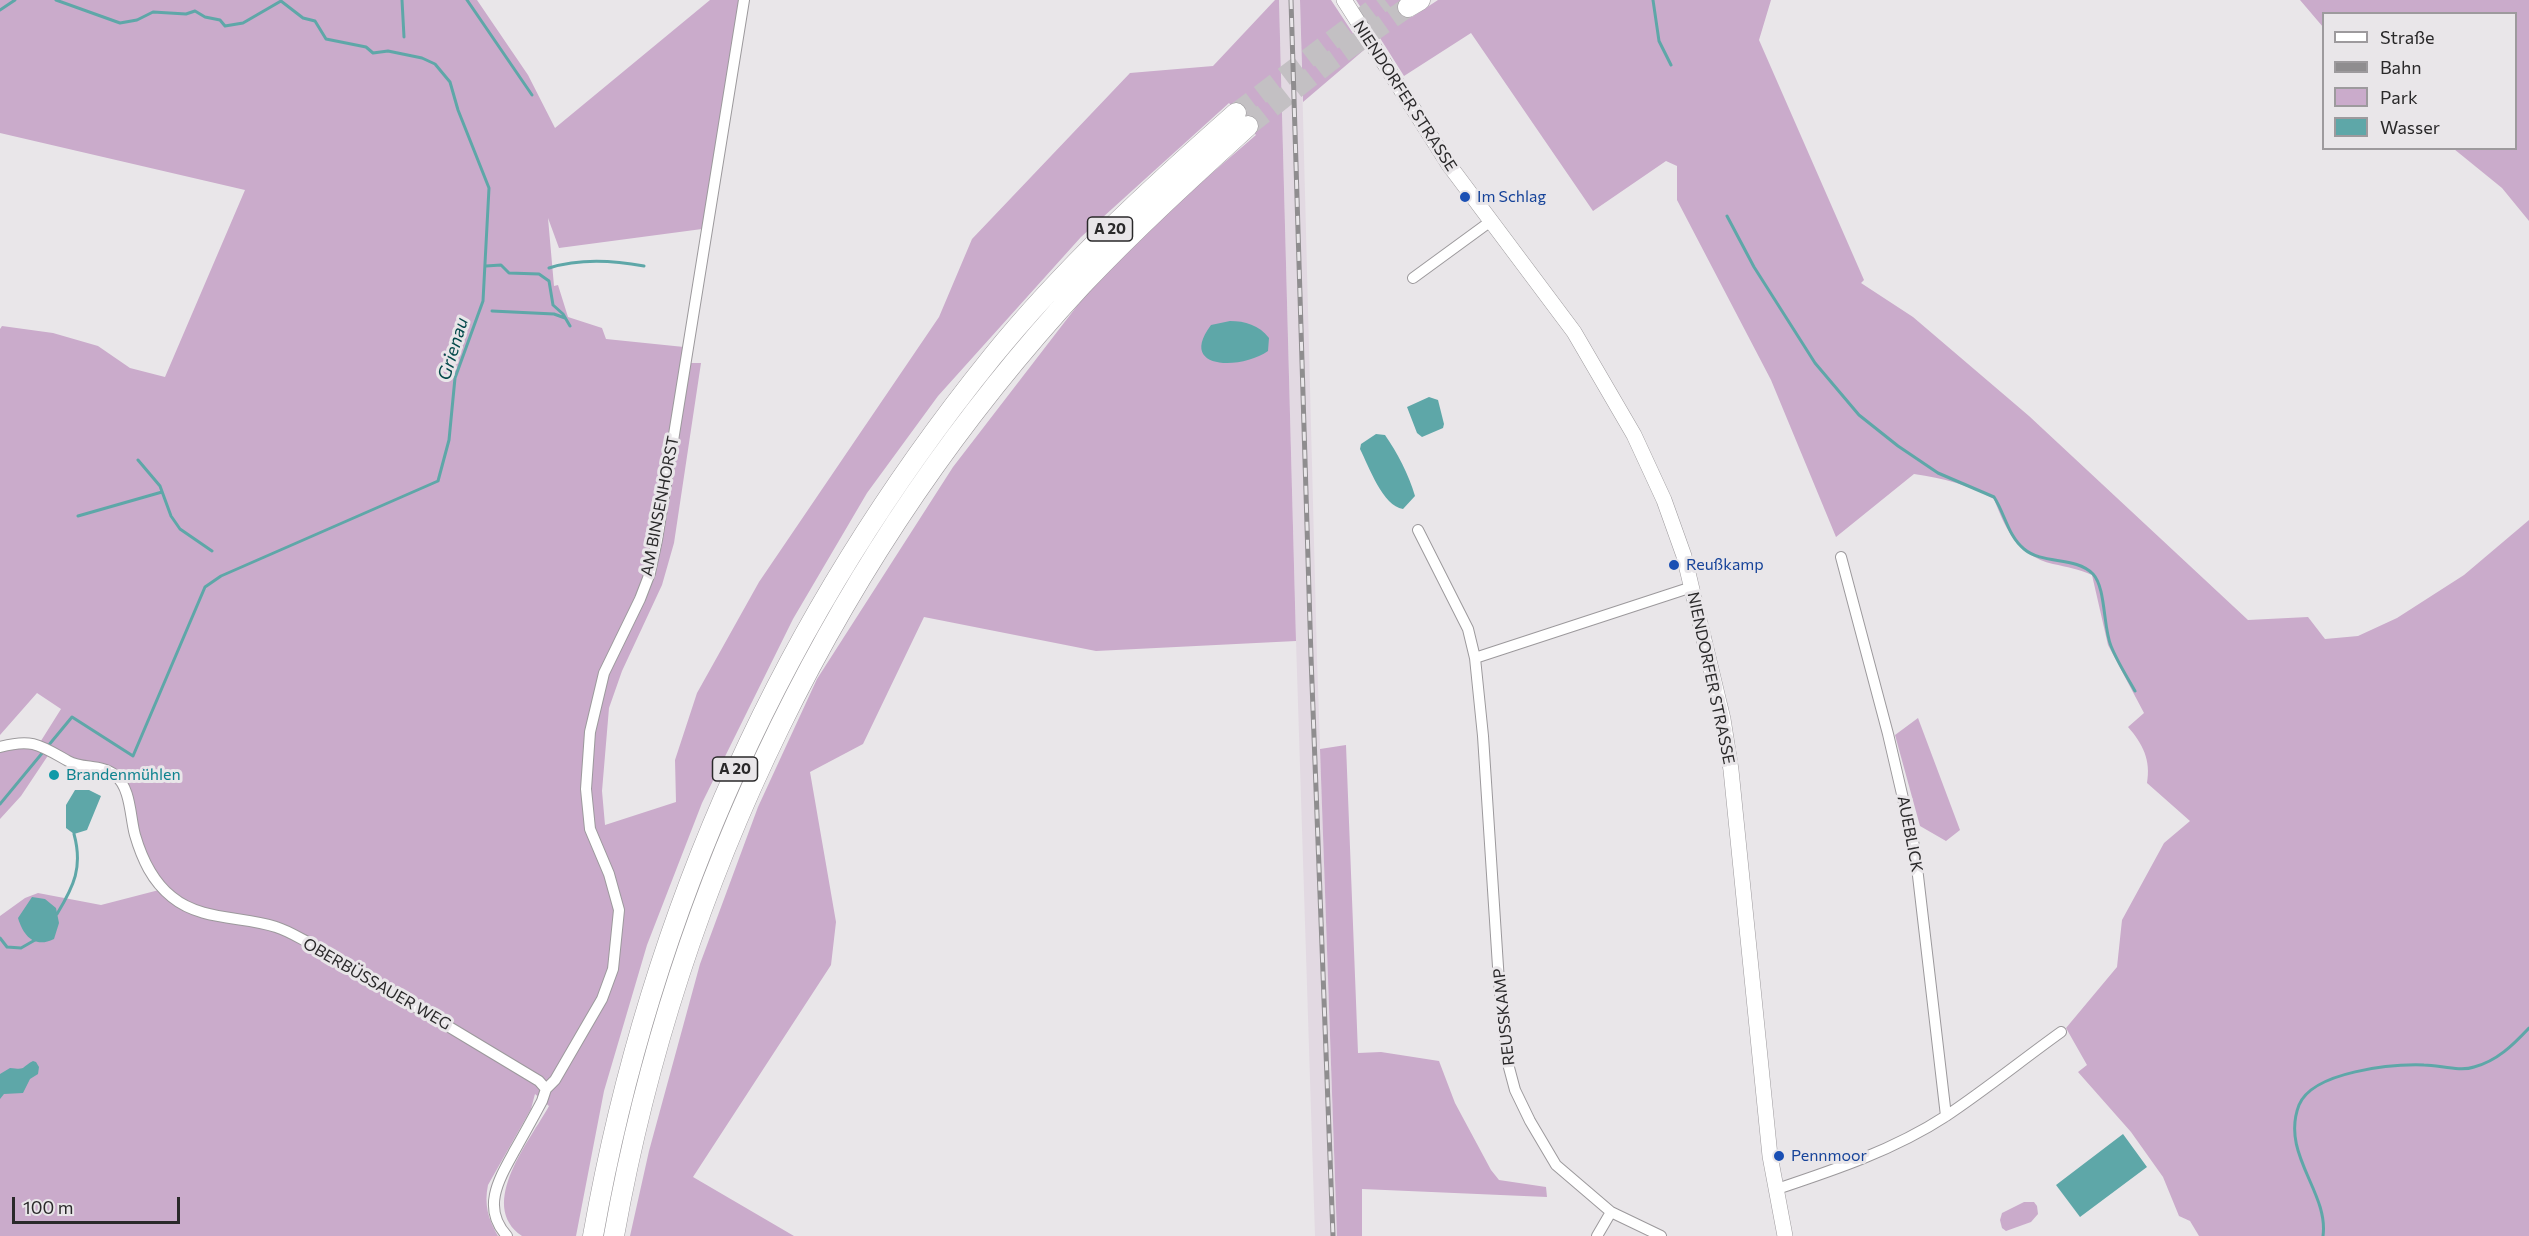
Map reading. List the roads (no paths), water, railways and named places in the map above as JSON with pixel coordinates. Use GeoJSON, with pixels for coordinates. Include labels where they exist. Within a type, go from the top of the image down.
{"type":"FeatureCollection","features":[{"type":"Feature","properties":{"kind":"highway","name":"A 20"},"geometry":{"type":"LineString","coordinates":[[593,1236],[618,1114],[639,1032],[680,906],[737,764],[781,677],[836,578],[934,432],[994,355],[1066,273],[1147,192],[1242,120],[1082,286],[1009,371],[950,446],[901,516],[819,651],[756,774],[699,913],[656,1049],[638,1119],[614,1236]]}},
{"type":"Feature","properties":{"kind":"main road","name":"NIENDORFER STRASSE"},"geometry":{"type":"LineString","coordinates":[[1344,0],[1449,165],[1574,332],[1634,435],[1664,500],[1692,586],[1723,719],[1731,771],[1770,1156],[1785,1236]]}},
{"type":"Feature","properties":{"kind":"street","name":"AM BINSENHORST"},"geometry":{"type":"LineString","coordinates":[[546,1089],[555,1080],[602,999],[613,969],[619,910],[612,882],[590,828],[586,778],[590,732],[604,674],[640,599],[650,573],[657,540],[744,0]]}},
{"type":"Feature","properties":{"kind":"street"},"geometry":{"type":"LineString","coordinates":[[1413,278],[1491,221]]}},
{"type":"Feature","properties":{"kind":"street","name":"REUSSKAMP"},"geometry":{"type":"LineString","coordinates":[[1418,530],[1468,629],[1475,658],[1483,736],[1499,982],[1508,1065],[1515,1090],[1556,1165],[1611,1212],[1661,1236]]}},
{"type":"Feature","properties":{"kind":"street","name":"AUEBLICK"},"geometry":{"type":"LineString","coordinates":[[1840,557],[1888,734],[1915,850],[1946,1116]]}},
{"type":"Feature","properties":{"kind":"street"},"geometry":{"type":"LineString","coordinates":[[1475,658],[1692,586]]}},
{"type":"Feature","properties":{"kind":"street","name":"OBERBÜSSAUER WEG"},"geometry":{"type":"LineString","coordinates":[[0,747],[23,741],[39,744],[71,762],[115,774],[125,790],[135,835],[147,868],[158,884],[174,899],[196,911],[277,927],[313,945],[539,1081],[546,1089]]}},
{"type":"Feature","properties":{"kind":"street"},"geometry":{"type":"LineString","coordinates":[[1777,1189],[1872,1154],[1946,1116],[2061,1032]]}},
{"type":"Feature","properties":{"kind":"street"},"geometry":{"type":"LineString","coordinates":[[507,1236],[495,1217],[492,1205],[494,1192],[498,1180],[542,1101],[546,1089]]}},
{"type":"Feature","properties":{"kind":"street"},"geometry":{"type":"LineString","coordinates":[[1597,1236],[1611,1212]]}},
{"type":"Feature","properties":{"kind":"water"},"geometry":{"type":"Polygon","coordinates":[[[1230,321],[1246,323],[1261,330],[1269,338],[1268,351],[1243,361],[1229,363],[1207,358],[1202,351],[1203,340],[1211,325],[1230,321]]]}},
{"type":"Feature","properties":{"kind":"water"},"geometry":{"type":"Polygon","coordinates":[[[1429,397],[1438,400],[1444,424],[1443,428],[1422,437],[1417,433],[1407,407],[1429,397]]]}},
{"type":"Feature","properties":{"kind":"water"},"geometry":{"type":"Polygon","coordinates":[[[1376,434],[1385,435],[1402,464],[1415,496],[1403,509],[1389,501],[1383,493],[1360,449],[1361,444],[1376,434]]]}},
{"type":"Feature","properties":{"kind":"water"},"geometry":{"type":"Polygon","coordinates":[[[75,790],[89,790],[101,796],[87,830],[74,834],[66,828],[66,805],[75,790]]]}},
{"type":"Feature","properties":{"kind":"water"},"geometry":{"type":"Polygon","coordinates":[[[32,897],[45,899],[56,908],[59,923],[54,939],[47,942],[30,939],[18,918],[32,897]]]}},
{"type":"Feature","properties":{"kind":"water"},"geometry":{"type":"Polygon","coordinates":[[[33,1061],[39,1067],[38,1074],[30,1079],[23,1093],[4,1094],[0,1099],[0,1074],[10,1068],[23,1068],[33,1061]]]}},
{"type":"Feature","properties":{"kind":"water"},"geometry":{"type":"Polygon","coordinates":[[[2123,1134],[2147,1167],[2080,1217],[2056,1185],[2123,1134]]]}},
{"type":"Feature","properties":{"kind":"waterway","name":"Grienau"},"geometry":{"type":"LineString","coordinates":[[0,10],[15,0]]}},
{"type":"Feature","properties":{"kind":"waterway","name":"Grienau"},"geometry":{"type":"LineString","coordinates":[[0,804],[72,717],[133,756],[205,587],[221,576],[438,481],[449,440],[455,378],[483,301],[489,188],[458,110],[450,82],[435,64],[422,58],[388,51],[373,53],[366,47],[326,39],[315,21],[303,18],[281,1],[243,23],[225,26],[220,20],[205,17],[195,11],[186,14],[153,12],[137,20],[120,23],[56,0]]}},
{"type":"Feature","properties":{"kind":"waterway"},"geometry":{"type":"LineString","coordinates":[[402,0],[404,37]]}},
{"type":"Feature","properties":{"kind":"waterway"},"geometry":{"type":"LineString","coordinates":[[467,0],[532,95]]}},
{"type":"Feature","properties":{"kind":"waterway"},"geometry":{"type":"LineString","coordinates":[[1653,0],[1659,41],[1671,65]]}},
{"type":"Feature","properties":{"kind":"waterway"},"geometry":{"type":"LineString","coordinates":[[1727,216],[1754,267],[1815,363],[1859,415],[1898,446],[1938,473],[1994,497],[2010,531],[2024,549],[2040,557],[2086,568],[2093,574],[2100,588],[2108,638],[2135,691]]}},
{"type":"Feature","properties":{"kind":"waterway"},"geometry":{"type":"LineString","coordinates":[[549,268],[596,261],[644,266]]}},
{"type":"Feature","properties":{"kind":"waterway"},"geometry":{"type":"LineString","coordinates":[[486,266],[501,265],[509,273],[539,274],[549,281],[553,305],[563,314],[570,326]]}},
{"type":"Feature","properties":{"kind":"waterway"},"geometry":{"type":"LineString","coordinates":[[492,311],[554,314],[565,318]]}},
{"type":"Feature","properties":{"kind":"waterway"},"geometry":{"type":"LineString","coordinates":[[138,460],[160,486],[171,516],[180,529],[212,551]]}},
{"type":"Feature","properties":{"kind":"waterway"},"geometry":{"type":"LineString","coordinates":[[78,516],[162,492]]}},
{"type":"Feature","properties":{"kind":"waterway"},"geometry":{"type":"LineString","coordinates":[[57,914],[75,876],[78,856],[74,834]]}},
{"type":"Feature","properties":{"kind":"waterway","name":"Grienau"},"geometry":{"type":"LineString","coordinates":[[0,938],[7,947],[21,948],[35,940]]}},
{"type":"Feature","properties":{"kind":"waterway"},"geometry":{"type":"LineString","coordinates":[[2323,1236],[2323,1220],[2319,1204],[2296,1140],[2295,1123],[2299,1105],[2307,1093],[2320,1084],[2337,1077],[2375,1068],[2410,1065],[2462,1069],[2474,1067],[2497,1057],[2529,1028]]}},
{"type":"Feature","properties":{"kind":"tunnel"},"geometry":{"type":"LineString","coordinates":[[1236,113],[1385,0]]}},
{"type":"Feature","properties":{"kind":"tunnel"},"geometry":{"type":"LineString","coordinates":[[1248,126],[1331,61],[1408,7]]}},
{"type":"Feature","properties":{"kind":"railway"},"geometry":{"type":"LineString","coordinates":[[1291,0],[1311,657],[1333,1236]]}},
{"type":"Feature","properties":{"kind":"place","name":"Im Schlag"},"geometry":{"type":"Point","coordinates":[1465,197]}},
{"type":"Feature","properties":{"kind":"place","name":"Reußkamp"},"geometry":{"type":"Point","coordinates":[1674,565]}},
{"type":"Feature","properties":{"kind":"place","name":"Brandenmühlen"},"geometry":{"type":"Point","coordinates":[54,775]}},
{"type":"Feature","properties":{"kind":"place","name":"Pennmoor"},"geometry":{"type":"Point","coordinates":[1779,1156]}}]}
